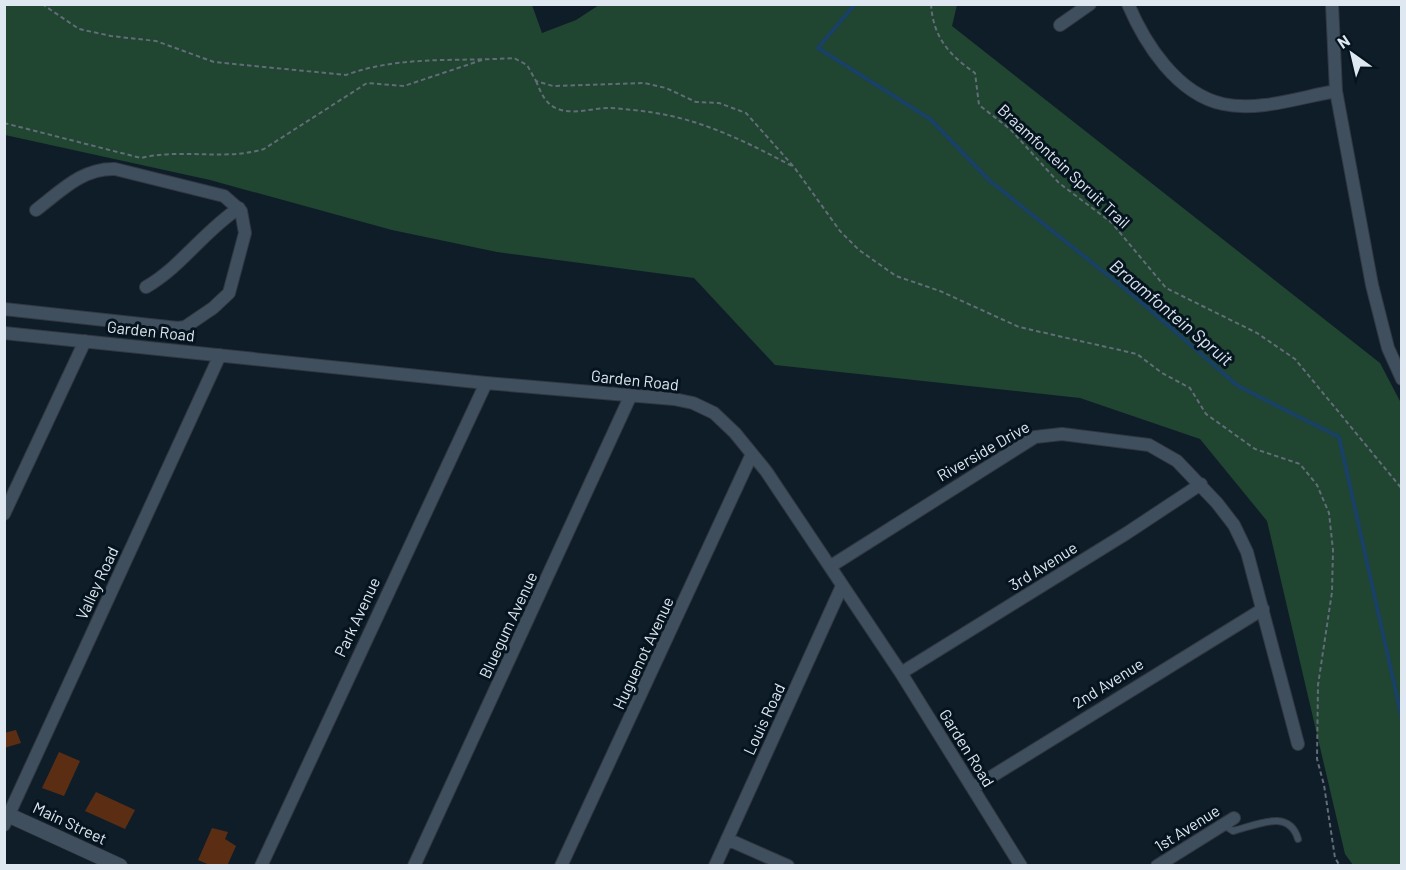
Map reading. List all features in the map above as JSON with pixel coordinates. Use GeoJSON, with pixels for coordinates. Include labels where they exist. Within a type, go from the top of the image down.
{"type":"FeatureCollection","features":[{"type":"Feature","properties":{"kind":"street"},"geometry":{"type":"LineString","coordinates":[[1060,25],[1090,4]]}},
{"type":"Feature","properties":{"kind":"street"},"geometry":{"type":"LineString","coordinates":[[1128,4],[1143,35],[1160,59],[1181,81],[1203,96],[1223,104],[1247,105],[1336,91]]}},
{"type":"Feature","properties":{"kind":"street"},"geometry":{"type":"LineString","coordinates":[[1332,4],[1336,91],[1372,285],[1388,348],[1401,379]]}},
{"type":"Feature","properties":{"kind":"street"},"geometry":{"type":"LineString","coordinates":[[4,309],[177,328],[190,325],[229,293],[245,233],[243,218],[231,200],[217,194],[106,168],[81,176],[36,210]]}},
{"type":"Feature","properties":{"kind":"street"},"geometry":{"type":"LineString","coordinates":[[146,287],[181,261],[212,228],[238,208]]}},
{"type":"Feature","properties":{"kind":"street","name":"Garden Road"},"geometry":{"type":"LineString","coordinates":[[4,333],[486,383],[674,399],[703,407],[723,421],[781,491],[901,673],[1021,866]]}},
{"type":"Feature","properties":{"kind":"street"},"geometry":{"type":"LineString","coordinates":[[4,514],[85,341]]}},
{"type":"Feature","properties":{"kind":"street","name":"Valley Road"},"geometry":{"type":"LineString","coordinates":[[6,817],[220,355]]}},
{"type":"Feature","properties":{"kind":"street","name":"Park Avenue"},"geometry":{"type":"LineString","coordinates":[[261,866],[486,383]]}},
{"type":"Feature","properties":{"kind":"street","name":"Bluegum Avenue"},"geometry":{"type":"LineString","coordinates":[[414,866],[630,397]]}},
{"type":"Feature","properties":{"kind":"street","name":"Riverside Drive"},"geometry":{"type":"LineString","coordinates":[[831,567],[1027,441],[1044,435],[1112,438],[1149,445],[1177,461],[1201,484],[1227,515],[1239,534],[1247,552],[1298,744]]}},
{"type":"Feature","properties":{"kind":"street","name":"Huguenot Avenue"},"geometry":{"type":"LineString","coordinates":[[561,866],[752,454]]}},
{"type":"Feature","properties":{"kind":"street","name":"3rd Avenue"},"geometry":{"type":"LineString","coordinates":[[901,673],[1127,533],[1201,484]]}},
{"type":"Feature","properties":{"kind":"street","name":"Louis Road"},"geometry":{"type":"LineString","coordinates":[[715,866],[842,586]]}},
{"type":"Feature","properties":{"kind":"street","name":"2nd Avenue"},"geometry":{"type":"LineString","coordinates":[[973,788],[1263,609]]}},
{"type":"Feature","properties":{"kind":"street","name":"Main Street"},"geometry":{"type":"LineString","coordinates":[[6,817],[120,866]]}},
{"type":"Feature","properties":{"kind":"street","name":"1st Avenue"},"geometry":{"type":"LineString","coordinates":[[1157,866],[1228,821]]}},
{"type":"Feature","properties":{"kind":"street"},"geometry":{"type":"LineString","coordinates":[[728,839],[788,866]]}},
{"type":"Feature","properties":{"kind":"lane"},"geometry":{"type":"LineString","coordinates":[[1228,821],[1233,831],[1277,820],[1287,822],[1294,827],[1298,839]]}},
{"type":"Feature","properties":{"kind":"path"},"geometry":{"type":"LineString","coordinates":[[42,4],[80,29],[156,42],[214,62],[346,75],[363,69],[429,59],[514,58],[526,65],[549,104],[557,109],[572,112],[622,109],[699,122],[735,136],[794,167]]}},
{"type":"Feature","properties":{"kind":"path","name":"Braamfontein Spruit Trail"},"geometry":{"type":"LineString","coordinates":[[932,4],[933,24],[943,46],[953,58],[975,73],[979,105],[1010,129],[1059,183],[1112,223],[1166,288],[1257,333],[1295,360],[1401,489]]}},
{"type":"Feature","properties":{"kind":"path"},"geometry":{"type":"LineString","coordinates":[[4,123],[141,158],[162,153],[247,154],[264,149],[367,83],[404,86],[484,60]]}},
{"type":"Feature","properties":{"kind":"path"},"geometry":{"type":"LineString","coordinates":[[536,81],[553,86],[644,83],[666,88],[696,102],[719,103],[746,113],[794,167],[840,231],[859,250],[896,276],[940,291],[1019,327],[1137,354],[1162,373],[1190,388],[1206,414],[1255,448],[1300,464],[1311,478],[1329,513],[1333,550],[1332,592],[1318,685],[1317,759],[1324,785],[1335,858],[1340,866]]}},
{"type":"Feature","properties":{"kind":"green space"},"geometry":{"type":"Polygon","coordinates":[[[5,4],[532,5],[542,33],[576,20],[599,5],[957,5],[952,26],[1380,363],[1401,403],[1401,865],[1353,865],[1345,854],[1267,521],[1200,439],[1080,398],[775,365],[694,278],[497,252],[392,230],[210,180],[5,135],[5,4]]]}},
{"type":"Feature","properties":{"kind":"building"},"geometry":{"type":"Polygon","coordinates":[[[16,730],[21,743],[4,748],[4,733],[16,730]]]}},
{"type":"Feature","properties":{"kind":"building"},"geometry":{"type":"Polygon","coordinates":[[[59,752],[80,761],[64,796],[42,788],[59,752]]]}},
{"type":"Feature","properties":{"kind":"building"},"geometry":{"type":"Polygon","coordinates":[[[96,792],[135,810],[125,829],[85,811],[96,792]]]}},
{"type":"Feature","properties":{"kind":"building"},"geometry":{"type":"Polygon","coordinates":[[[212,828],[228,832],[225,839],[236,846],[227,866],[212,866],[198,860],[212,828]]]}},
{"type":"Feature","properties":{"kind":"waterway","name":"Braamfontein Spruit"},"geometry":{"type":"LineString","coordinates":[[855,4],[818,48],[930,119],[990,181],[1135,297],[1238,386],[1339,437],[1402,719]]}}]}
